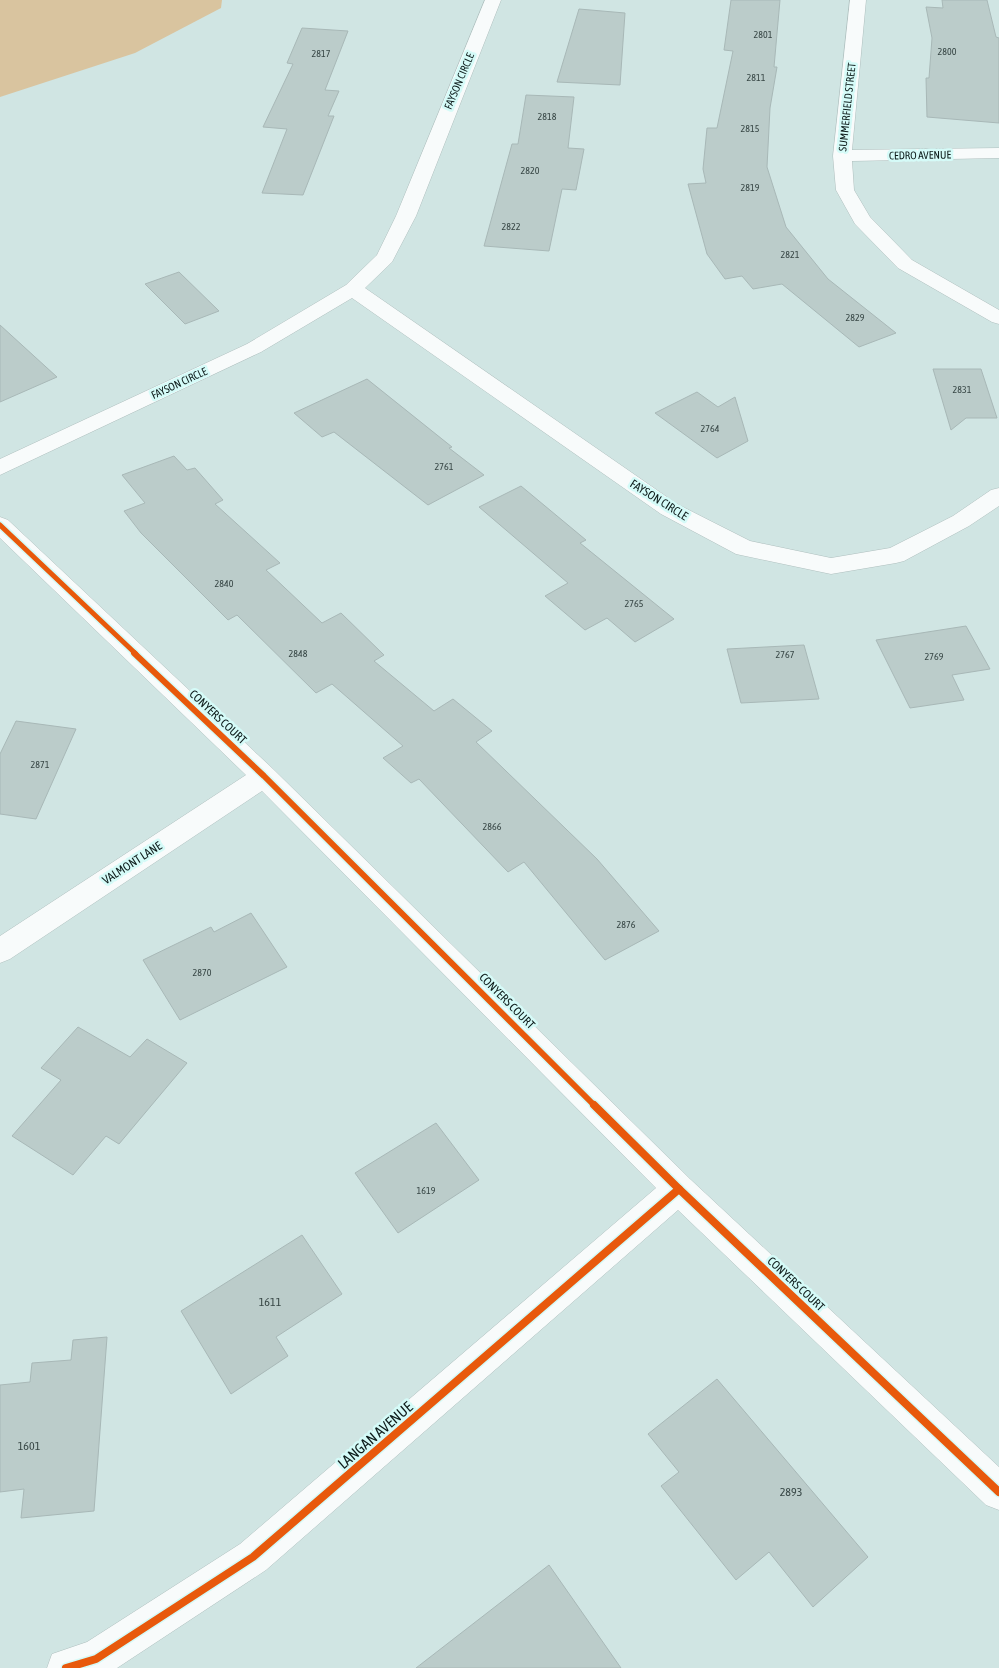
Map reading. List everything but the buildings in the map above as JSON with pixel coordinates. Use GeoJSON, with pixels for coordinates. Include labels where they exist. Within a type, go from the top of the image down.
{"type":"FeatureCollection","features":[{"type":"Feature","properties":{"kind":"street","name":"FAYSON CIRCLE"},"geometry":{"type":"LineString","coordinates":[[0,468],[254,348],[352,290],[384,258],[406,216],[493,0]]}},
{"type":"Feature","properties":{"kind":"street","name":"SUMMERFIELD STREET"},"geometry":{"type":"LineString","coordinates":[[858,0],[842,156],[845,190],[862,220],[905,264],[999,318]]}},
{"type":"Feature","properties":{"kind":"street","name":"CEDRO AVENUE"},"geometry":{"type":"LineString","coordinates":[[842,156],[999,153]]}},
{"type":"Feature","properties":{"kind":"street","name":"FAYSON CIRCLE"},"geometry":{"type":"LineString","coordinates":[[352,290],[669,509],[744,548],[830,566],[896,555],[961,521],[999,495]]}},
{"type":"Feature","properties":{"kind":"street","name":"CONYERS COURT"},"geometry":{"type":"LineString","coordinates":[[0,525],[264,776],[679,1189],[999,1492]]}},
{"type":"Feature","properties":{"kind":"street","name":"VALMONT LANE"},"geometry":{"type":"LineString","coordinates":[[0,950],[264,776]]}},
{"type":"Feature","properties":{"kind":"street","name":"LANGAN AVENUE"},"geometry":{"type":"LineString","coordinates":[[66,1668],[96,1659],[253,1557],[679,1189]]}},
{"type":"Feature","properties":{"kind":"shaded area"},"geometry":{"type":"Polygon","coordinates":[[[0,0],[222,0],[221,8],[135,53],[0,97],[0,0]]]}},
{"type":"Feature","properties":{"kind":"cycle path"},"geometry":{"type":"LineString","coordinates":[[0,525],[264,776],[679,1189],[999,1492]]}},
{"type":"Feature","properties":{"kind":"cycle path"},"geometry":{"type":"LineString","coordinates":[[66,1668],[96,1659],[253,1557],[679,1189]]}}]}
